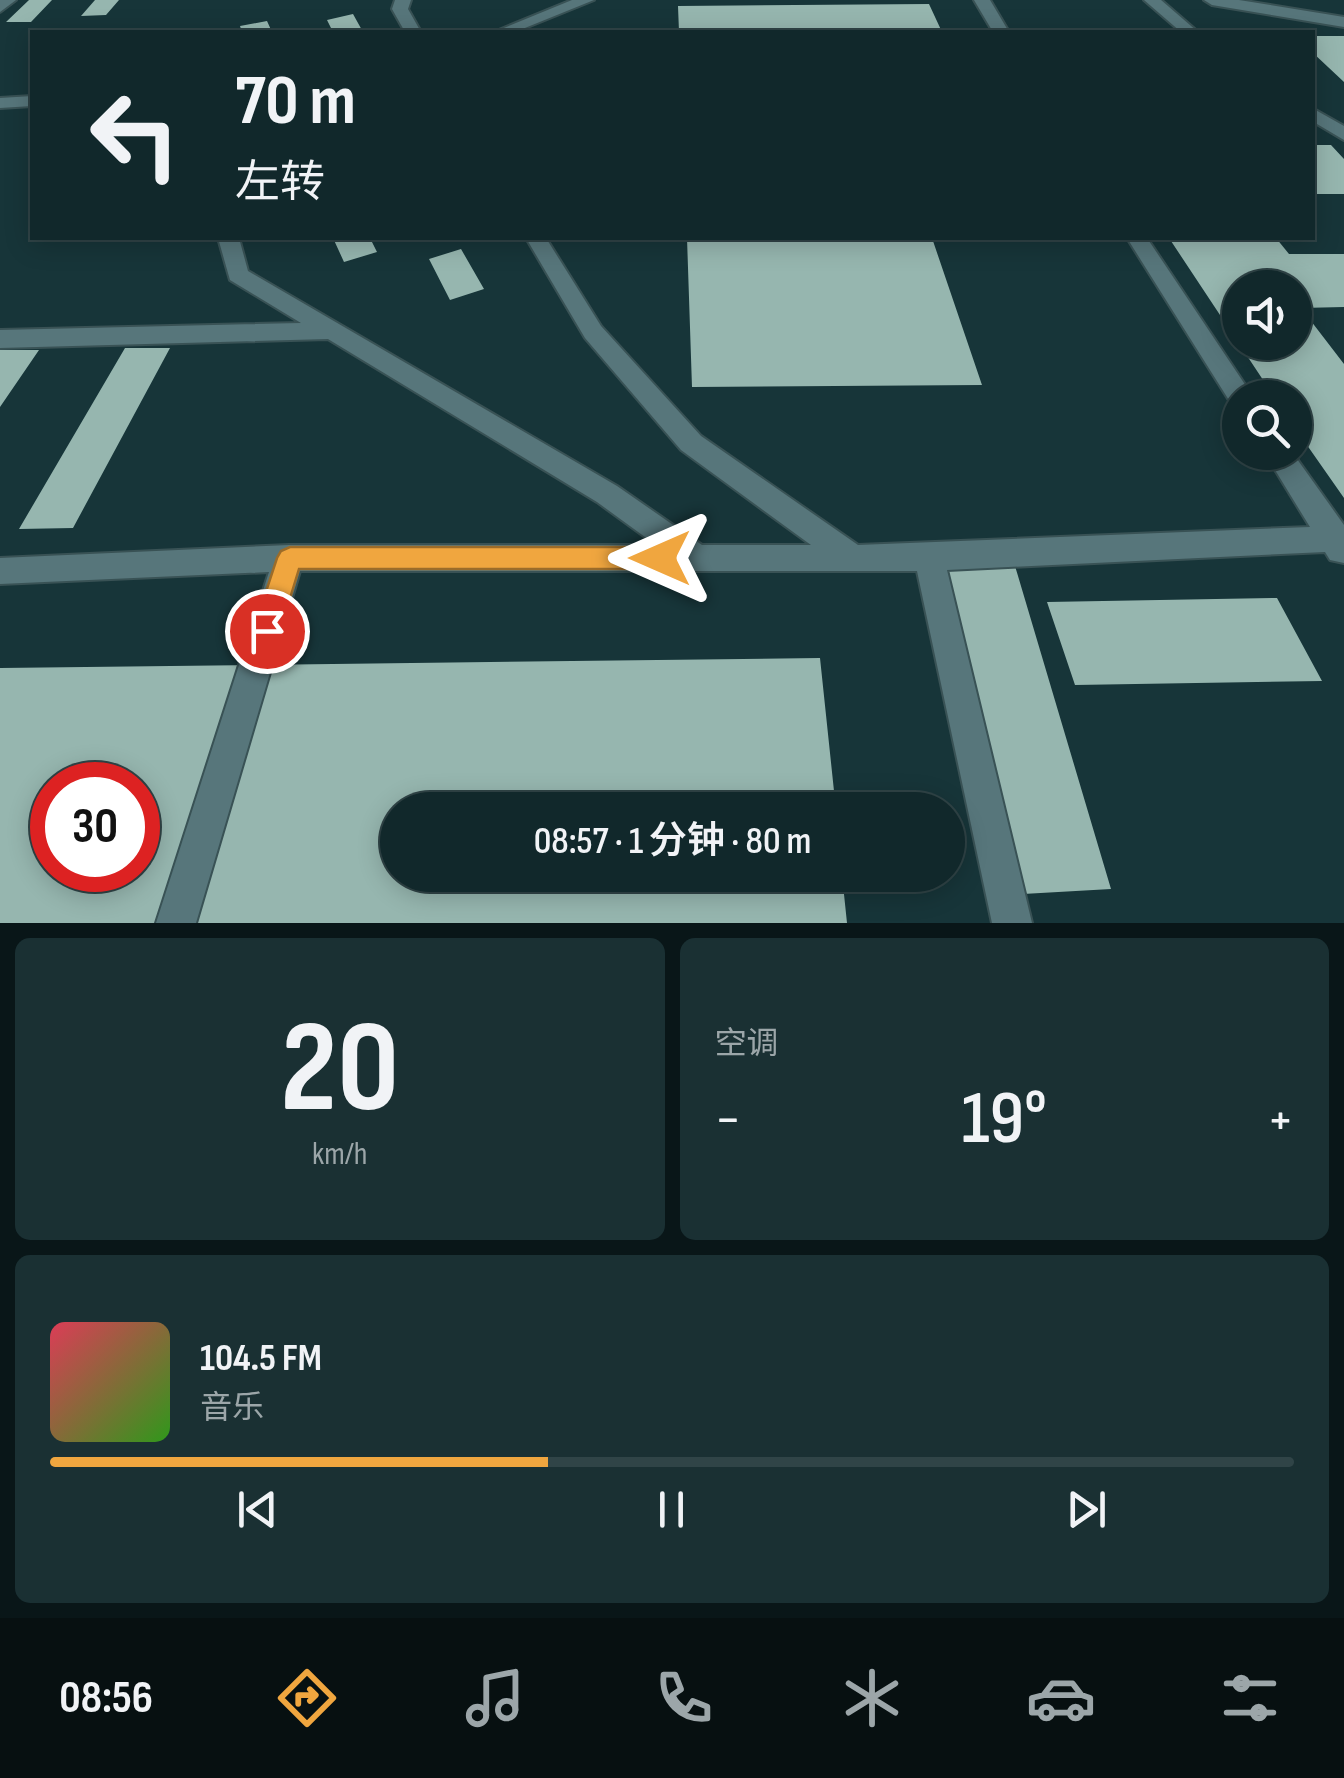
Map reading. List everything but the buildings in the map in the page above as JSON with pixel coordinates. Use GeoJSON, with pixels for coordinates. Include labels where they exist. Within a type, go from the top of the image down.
{"type":"FeatureCollection","features":[{"type":"Feature","properties":{"kind":"street"},"geometry":{"type":"LineString","coordinates":[[0,7],[8,0]]}},
{"type":"Feature","properties":{"kind":"street"},"geometry":{"type":"LineString","coordinates":[[403,0],[400,9],[412,30]]}},
{"type":"Feature","properties":{"kind":"street"},"geometry":{"type":"LineString","coordinates":[[507,30],[586,0]]}},
{"type":"Feature","properties":{"kind":"street"},"geometry":{"type":"LineString","coordinates":[[982,0],[1001,30]]}},
{"type":"Feature","properties":{"kind":"street"},"geometry":{"type":"LineString","coordinates":[[1152,0],[1188,30]]}},
{"type":"Feature","properties":{"kind":"street"},"geometry":{"type":"LineString","coordinates":[[1212,0],[1344,22]]}},
{"type":"Feature","properties":{"kind":"street"},"geometry":{"type":"LineString","coordinates":[[0,103],[30,101]]}},
{"type":"Feature","properties":{"kind":"street"},"geometry":{"type":"LineString","coordinates":[[1315,115],[1344,134]]}},
{"type":"Feature","properties":{"kind":"street"},"geometry":{"type":"LineString","coordinates":[[229,240],[238,275],[606,494],[697,558]]}},
{"type":"Feature","properties":{"kind":"street"},"geometry":{"type":"LineString","coordinates":[[537,240],[593,332],[691,444],[854,558]]}},
{"type":"Feature","properties":{"kind":"street"},"geometry":{"type":"LineString","coordinates":[[1138,240],[1230,380]]}},
{"type":"Feature","properties":{"kind":"street"},"geometry":{"type":"LineString","coordinates":[[0,339],[331,331]]}},
{"type":"Feature","properties":{"kind":"street"},"geometry":{"type":"LineString","coordinates":[[1289,470],[1340,544]]}},
{"type":"Feature","properties":{"kind":"street"},"geometry":{"type":"LineString","coordinates":[[0,571],[290,558],[929,558],[1340,544]]}},
{"type":"Feature","properties":{"kind":"street"},"geometry":{"type":"LineString","coordinates":[[176,923],[290,558]]}},
{"type":"Feature","properties":{"kind":"street"},"geometry":{"type":"LineString","coordinates":[[929,558],[1012,923]]}},
{"type":"Feature","properties":{"kind":"route"},"geometry":{"type":"LineString","coordinates":[[267,631],[290,558],[660,558]]}}]}
